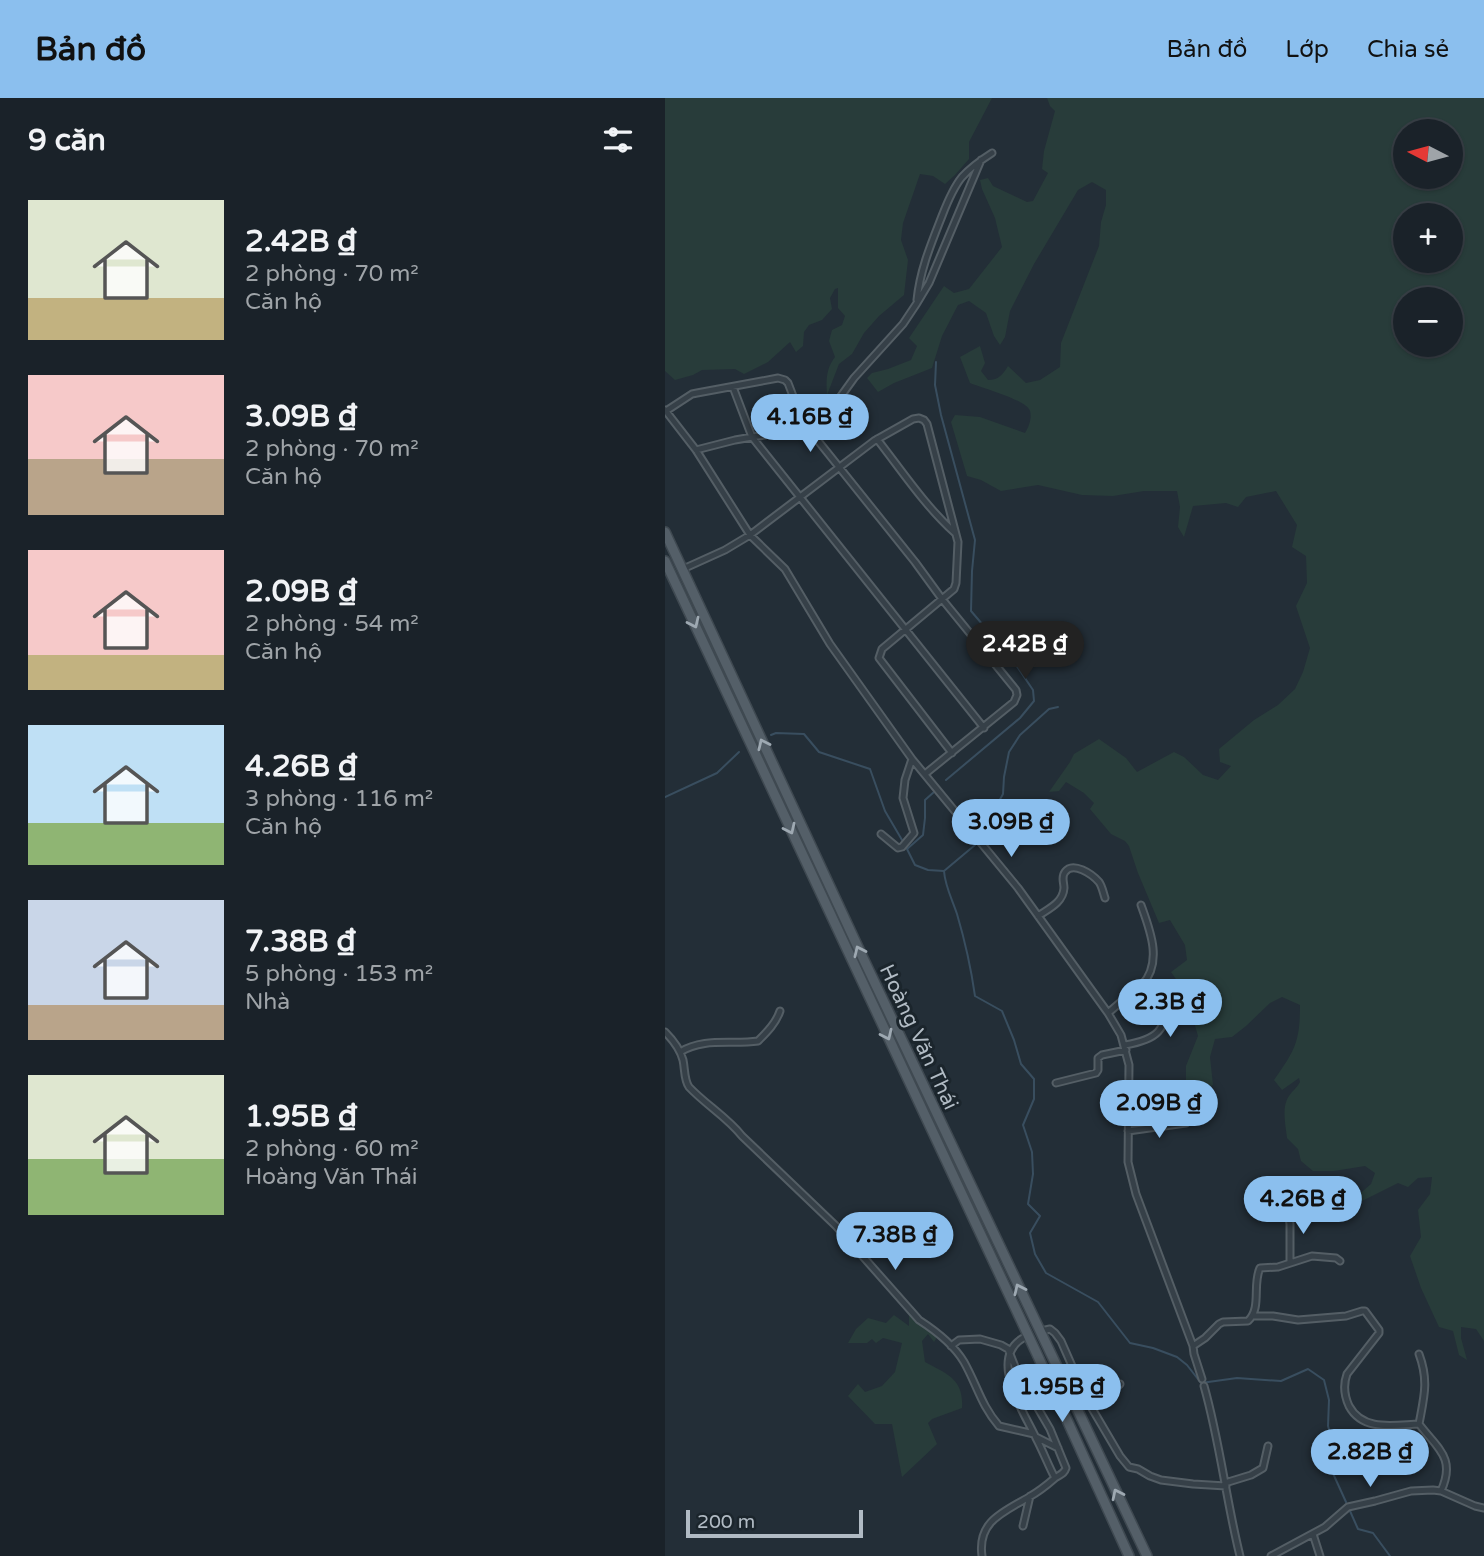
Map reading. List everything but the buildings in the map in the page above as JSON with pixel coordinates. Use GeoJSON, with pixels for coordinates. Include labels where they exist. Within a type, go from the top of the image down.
{"type":"FeatureCollection","features":[{"type":"Feature","properties":{"kind":"main road","name":"Hoàng Văn Thái"},"geometry":{"type":"LineString","coordinates":[[665,532],[868,970],[1147,1556]]}},
{"type":"Feature","properties":{"kind":"main road","name":"Hoàng Văn Thái"},"geometry":{"type":"LineString","coordinates":[[665,561],[1129,1556]]}},
{"type":"Feature","properties":{"kind":"main road"},"geometry":{"type":"LineString","coordinates":[[671,575],[683,569]]}},
{"type":"Feature","properties":{"kind":"main road"},"geometry":{"type":"LineString","coordinates":[[1027,1336],[1039,1332]]}},
{"type":"Feature","properties":{"kind":"street"},"geometry":{"type":"LineString","coordinates":[[917,303],[928,250],[960,179],[992,153]]}},
{"type":"Feature","properties":{"kind":"street"},"geometry":{"type":"LineString","coordinates":[[696,450],[782,432],[836,403],[853,378],[903,324],[917,303],[929,282],[981,160]]}},
{"type":"Feature","properties":{"kind":"street"},"geometry":{"type":"LineString","coordinates":[[925,774],[1014,702],[1016,690],[803,422],[785,380],[778,378],[692,394],[666,410],[696,450],[750,535],[786,569],[830,644],[912,759],[1018,888],[1121,1035],[1129,1066],[1128,1162],[1136,1194],[1193,1346],[1202,1379]]}},
{"type":"Feature","properties":{"kind":"street"},"geometry":{"type":"LineString","coordinates":[[733,387],[752,437],[984,728]]}},
{"type":"Feature","properties":{"kind":"street"},"geometry":{"type":"LineString","coordinates":[[683,569],[750,535],[877,439],[913,419],[924,420],[958,542],[956,583],[954,589],[879,654],[880,661],[952,753]]}},
{"type":"Feature","properties":{"kind":"street"},"geometry":{"type":"LineString","coordinates":[[877,439],[927,504],[955,533]]}},
{"type":"Feature","properties":{"kind":"street"},"geometry":{"type":"LineString","coordinates":[[881,834],[898,848],[915,833],[904,798],[905,780],[912,759]]}},
{"type":"Feature","properties":{"kind":"street"},"geometry":{"type":"LineString","coordinates":[[1038,916],[1059,902],[1064,890],[1062,879],[1065,871],[1071,867],[1084,871],[1100,883],[1105,898]]}},
{"type":"Feature","properties":{"kind":"street"},"geometry":{"type":"LineString","coordinates":[[1108,1013],[1146,982],[1151,968],[1152,937],[1141,905]]}},
{"type":"Feature","properties":{"kind":"street"},"geometry":{"type":"LineString","coordinates":[[1056,1083],[1096,1073],[1098,1058],[1102,1055],[1156,1033],[1162,1028],[1165,1018],[1159,998]]}},
{"type":"Feature","properties":{"kind":"street"},"geometry":{"type":"LineString","coordinates":[[680,1052],[707,1043],[758,1041],[770,1029],[780,1011]]}},
{"type":"Feature","properties":{"kind":"street"},"geometry":{"type":"LineString","coordinates":[[665,1032],[680,1052],[687,1084],[734,1125],[742,1136],[836,1226],[919,1320],[935,1330],[951,1346],[964,1362],[980,1399],[999,1426],[1035,1436],[1058,1448]]}},
{"type":"Feature","properties":{"kind":"street"},"geometry":{"type":"LineString","coordinates":[[1128,1131],[1187,1123]]}},
{"type":"Feature","properties":{"kind":"street"},"geometry":{"type":"LineString","coordinates":[[1288,1210],[1290,1263]]}},
{"type":"Feature","properties":{"kind":"street"},"geometry":{"type":"LineString","coordinates":[[1193,1346],[1219,1324],[1248,1321],[1253,1316],[1257,1273],[1260,1268],[1278,1267],[1313,1256],[1336,1258],[1340,1261]]}},
{"type":"Feature","properties":{"kind":"street"},"geometry":{"type":"LineString","coordinates":[[1253,1316],[1297,1320],[1346,1316],[1366,1311],[1379,1333],[1347,1374],[1344,1382],[1347,1401],[1354,1414],[1370,1424],[1419,1424]]}},
{"type":"Feature","properties":{"kind":"street"},"geometry":{"type":"LineString","coordinates":[[1039,1332],[1050,1329],[1061,1341],[1081,1387],[1129,1467],[1161,1480],[1226,1485],[1263,1468],[1268,1446]]}},
{"type":"Feature","properties":{"kind":"street"},"geometry":{"type":"LineString","coordinates":[[1027,1336],[1017,1343],[1009,1355],[1008,1372],[1015,1398],[1055,1478]]}},
{"type":"Feature","properties":{"kind":"street"},"geometry":{"type":"LineString","coordinates":[[951,1346],[959,1340],[981,1339],[1007,1349],[1066,1468],[1066,1471],[1030,1496],[1002,1511],[990,1522],[983,1535],[982,1556]]}},
{"type":"Feature","properties":{"kind":"street"},"geometry":{"type":"LineString","coordinates":[[1419,1354],[1425,1399],[1419,1424]]}},
{"type":"Feature","properties":{"kind":"street"},"geometry":{"type":"LineString","coordinates":[[1081,1387],[1088,1397],[1098,1400],[1106,1397],[1120,1384]]}},
{"type":"Feature","properties":{"kind":"street"},"geometry":{"type":"LineString","coordinates":[[1205,1386],[1240,1556]]}},
{"type":"Feature","properties":{"kind":"street"},"geometry":{"type":"LineString","coordinates":[[1419,1424],[1447,1461],[1447,1478],[1441,1491]]}},
{"type":"Feature","properties":{"kind":"street"},"geometry":{"type":"LineString","coordinates":[[1271,1556],[1325,1527],[1348,1507],[1411,1491],[1441,1491],[1484,1508]]}},
{"type":"Feature","properties":{"kind":"street"},"geometry":{"type":"LineString","coordinates":[[1023,1526],[1030,1496]]}},
{"type":"Feature","properties":{"kind":"street"},"geometry":{"type":"LineString","coordinates":[[1313,1534],[1320,1556]]}},
{"type":"Feature","properties":{"kind":"green space"},"geometry":{"type":"Polygon","coordinates":[[[665,98],[992,98],[969,142],[969,159],[955,175],[945,184],[933,176],[920,174],[903,223],[901,240],[908,260],[904,295],[879,316],[864,333],[852,354],[839,364],[827,395],[827,375],[835,357],[829,341],[832,330],[842,325],[845,316],[838,308],[838,288],[830,298],[832,309],[822,320],[809,325],[804,332],[803,346],[796,352],[790,342],[768,362],[744,374],[735,369],[702,370],[675,380],[665,371],[665,98]]]}},
{"type":"Feature","properties":{"kind":"green space"},"geometry":{"type":"Polygon","coordinates":[[[1047,98],[1484,98],[1484,1341],[1476,1329],[1461,1327],[1467,1360],[1459,1355],[1453,1331],[1439,1327],[1410,1256],[1421,1237],[1418,1210],[1430,1194],[1432,1177],[1418,1178],[1408,1187],[1398,1183],[1362,1201],[1350,1202],[1371,1184],[1375,1173],[1365,1166],[1313,1171],[1301,1161],[1298,1149],[1287,1138],[1285,1117],[1285,1106],[1290,1094],[1300,1082],[1299,1078],[1282,1090],[1274,1080],[1291,1053],[1299,1028],[1300,1005],[1282,997],[1270,1003],[1232,1037],[1215,1039],[1210,1057],[1213,1085],[1199,1092],[1186,1092],[1186,1066],[1198,1036],[1184,987],[1171,972],[1187,960],[1185,945],[1170,920],[1159,923],[1129,846],[1111,834],[1090,809],[1094,803],[1066,782],[1059,791],[1049,792],[1074,754],[1099,739],[1126,758],[1137,772],[1174,752],[1184,757],[1203,775],[1218,780],[1231,766],[1220,762],[1219,749],[1295,689],[1310,648],[1296,606],[1307,583],[1306,556],[1292,547],[1297,525],[1276,491],[1246,497],[1238,507],[1226,503],[1193,506],[1184,537],[1178,527],[1180,507],[1177,491],[1144,491],[1113,496],[1082,495],[1038,485],[1001,491],[967,476],[951,422],[955,415],[980,417],[1025,433],[1031,414],[1021,403],[970,383],[960,357],[980,346],[985,363],[981,371],[988,380],[1000,376],[1008,366],[1026,383],[1040,380],[1060,367],[1061,343],[1099,246],[1106,190],[1092,182],[1078,190],[1034,264],[1010,311],[1005,337],[1000,345],[986,313],[969,301],[958,305],[942,336],[932,368],[878,392],[867,378],[872,373],[911,360],[917,346],[909,338],[944,286],[954,293],[969,289],[1002,247],[995,218],[980,180],[988,178],[993,186],[1027,202],[1033,201],[1048,173],[1042,169],[1044,151],[1055,111],[1047,98]]]}},
{"type":"Feature","properties":{"kind":"green space"},"geometry":{"type":"Polygon","coordinates":[[[909,1312],[935,1334],[934,1342],[928,1334],[922,1341],[925,1362],[953,1379],[960,1390],[962,1408],[928,1423],[937,1444],[902,1477],[892,1424],[875,1424],[848,1396],[858,1384],[865,1392],[882,1386],[895,1372],[902,1343],[883,1338],[876,1343],[872,1339],[867,1343],[848,1343],[856,1329],[868,1318],[886,1323],[894,1315],[909,1326],[909,1312]]]}},
{"type":"Feature","properties":{"kind":"waterway"},"geometry":{"type":"LineString","coordinates":[[936,362],[935,385],[941,415],[975,540],[971,611],[1012,659],[1033,690],[1034,701],[1020,718],[946,780]]}},
{"type":"Feature","properties":{"kind":"waterway"},"geometry":{"type":"LineString","coordinates":[[979,837],[1003,794],[1009,752],[1020,735],[1049,709],[1058,707]]}},
{"type":"Feature","properties":{"kind":"waterway"},"geometry":{"type":"LineString","coordinates":[[771,735],[804,734],[819,752],[870,769],[885,811],[902,840]]}},
{"type":"Feature","properties":{"kind":"waterway"},"geometry":{"type":"LineString","coordinates":[[665,797],[717,773],[739,752]]}},
{"type":"Feature","properties":{"kind":"waterway"},"geometry":{"type":"LineString","coordinates":[[934,792],[925,800],[923,835],[907,849],[915,865],[928,870],[944,871],[977,842]]}},
{"type":"Feature","properties":{"kind":"waterway"},"geometry":{"type":"LineString","coordinates":[[944,871],[965,944],[975,996],[1002,1011],[1021,1064],[1034,1079],[1034,1099],[1023,1125],[1032,1152],[1033,1174],[1028,1204],[1040,1216],[1030,1233],[1035,1254],[1046,1273],[1098,1302],[1130,1343],[1177,1357],[1201,1383],[1237,1378],[1281,1381],[1308,1369],[1324,1380],[1329,1400],[1328,1426],[1333,1444],[1331,1469],[1346,1502]]}},
{"type":"Feature","properties":{"kind":"waterway"},"geometry":{"type":"LineString","coordinates":[[1350,1511],[1358,1529],[1373,1533],[1390,1556]]}}]}
